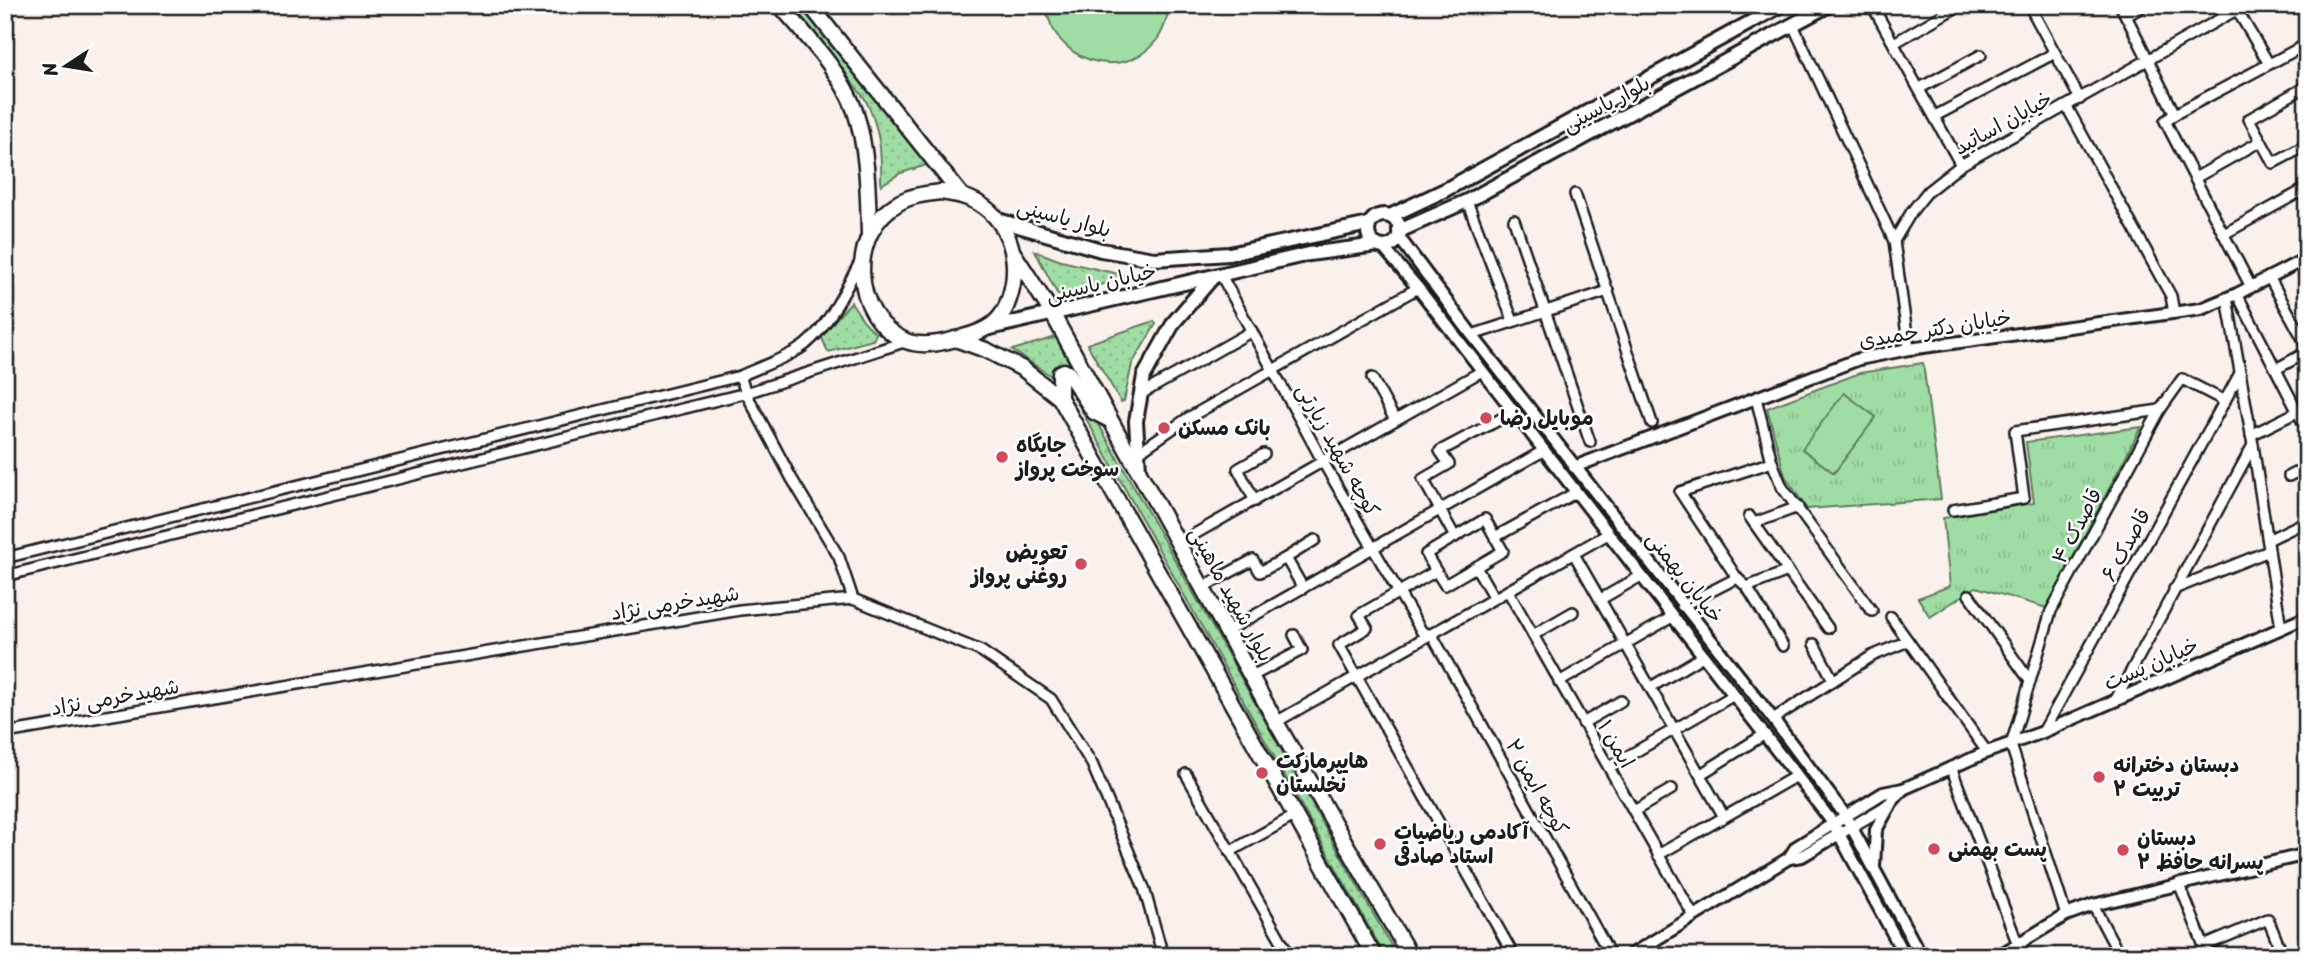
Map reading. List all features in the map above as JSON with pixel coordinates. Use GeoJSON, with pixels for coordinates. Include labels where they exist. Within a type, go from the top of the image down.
{"type":"FeatureCollection","features":[{"type":"Feature","properties":{"kind":"main road"},"geometry":{"type":"LineString","coordinates":[[780,5],[841,82],[855,111],[863,150],[869,235]]}},
{"type":"Feature","properties":{"kind":"main road"},"geometry":{"type":"LineString","coordinates":[[810,5],[962,196]]}},
{"type":"Feature","properties":{"kind":"main road","name":"بلوار یاسینی"},"geometry":{"type":"LineString","coordinates":[[1390,216],[1455,185],[1782,5]]}},
{"type":"Feature","properties":{"kind":"main road","name":"بلوار یاسینی"},"geometry":{"type":"LineString","coordinates":[[1399,234],[1467,201],[1829,5]]}},
{"type":"Feature","properties":{"kind":"main road"},"geometry":{"type":"LineString","coordinates":[[941,192],[962,196],[982,205],[998,220],[1008,236],[1014,254],[1015,281],[1007,307],[990,328],[931,344],[907,341],[886,327],[870,307],[862,283],[862,258],[869,235],[881,217],[899,203],[919,194],[941,192]]}},
{"type":"Feature","properties":{"kind":"main road"},"geometry":{"type":"LineString","coordinates":[[1138,463],[1136,421],[1144,376],[1174,322],[1216,277],[1309,254],[1380,246],[1392,244],[1399,234],[1397,222],[1390,216],[1380,215],[1369,224],[1370,239],[1380,246]]}},
{"type":"Feature","properties":{"kind":"main road","name":"بلوار یاسینی"},"geometry":{"type":"LineString","coordinates":[[998,220],[1101,250],[1154,259],[1229,254],[1369,224]]}},
{"type":"Feature","properties":{"kind":"main road","name":"بلوار شهید ماهینی"},"geometry":{"type":"LineString","coordinates":[[1014,254],[1052,313],[1111,421],[1138,463],[1276,722],[1410,956]]}},
{"type":"Feature","properties":{"kind":"main road","name":"خیابان یاسینی"},"geometry":{"type":"LineString","coordinates":[[990,328],[1216,277]]}},
{"type":"Feature","properties":{"kind":"main road"},"geometry":{"type":"LineString","coordinates":[[955,339],[986,350],[1023,369],[1060,398],[1374,956]]}},
{"type":"Feature","properties":{"kind":"main road"},"geometry":{"type":"LineString","coordinates":[[1060,398],[1059,377],[1064,371],[1069,374],[1094,412],[1111,421]]}},
{"type":"Feature","properties":{"kind":"street"},"geometry":{"type":"LineString","coordinates":[[1872,5],[1961,165]]}},
{"type":"Feature","properties":{"kind":"street"},"geometry":{"type":"LineString","coordinates":[[1894,43],[1960,5]]}},
{"type":"Feature","properties":{"kind":"street"},"geometry":{"type":"LineString","coordinates":[[2029,5],[2080,99]]}},
{"type":"Feature","properties":{"kind":"street"},"geometry":{"type":"LineString","coordinates":[[2120,5],[2175,114]]}},
{"type":"Feature","properties":{"kind":"street"},"geometry":{"type":"LineString","coordinates":[[2126,16],[2145,5]]}},
{"type":"Feature","properties":{"kind":"street"},"geometry":{"type":"LineString","coordinates":[[2241,8],[2269,64]]}},
{"type":"Feature","properties":{"kind":"street","name":"خیابان اساتید"},"geometry":{"type":"LineString","coordinates":[[1894,241],[1928,191],[1961,165],[2241,8]]}},
{"type":"Feature","properties":{"kind":"street"},"geometry":{"type":"LineString","coordinates":[[1793,25],[1894,241],[1909,349]]}},
{"type":"Feature","properties":{"kind":"street"},"geometry":{"type":"LineString","coordinates":[[2251,287],[2165,121],[2307,44]]}},
{"type":"Feature","properties":{"kind":"street"},"geometry":{"type":"LineString","coordinates":[[1935,116],[2055,53]]}},
{"type":"Feature","properties":{"kind":"street"},"geometry":{"type":"LineString","coordinates":[[1920,88],[1981,55]]}},
{"type":"Feature","properties":{"kind":"street"},"geometry":{"type":"LineString","coordinates":[[2307,86],[2249,119],[2273,163],[2307,145]]}},
{"type":"Feature","properties":{"kind":"street"},"geometry":{"type":"LineString","coordinates":[[2067,107],[2171,296],[2174,313]]}},
{"type":"Feature","properties":{"kind":"street"},"geometry":{"type":"LineString","coordinates":[[2195,177],[2261,141]]}},
{"type":"Feature","properties":{"kind":"street"},"geometry":{"type":"LineString","coordinates":[[2224,234],[2307,188]]}},
{"type":"Feature","properties":{"kind":"street"},"geometry":{"type":"LineString","coordinates":[[1576,194],[1652,423]]}},
{"type":"Feature","properties":{"kind":"street"},"geometry":{"type":"LineString","coordinates":[[1467,201],[1513,321]]}},
{"type":"Feature","properties":{"kind":"street"},"geometry":{"type":"LineString","coordinates":[[1514,220],[1590,442]]}},
{"type":"Feature","properties":{"kind":"street","name":"خیابان بهمنی"},"geometry":{"type":"LineString","coordinates":[[1399,234],[1472,335],[1773,719],[1845,816],[1921,956]]}},
{"type":"Feature","properties":{"kind":"street","name":"خیابان بهمنی"},"geometry":{"type":"LineString","coordinates":[[1380,246],[1418,288],[1833,823],[1905,956]]}},
{"type":"Feature","properties":{"kind":"street"},"geometry":{"type":"LineString","coordinates":[[5,558],[740,376],[798,350],[814,336],[841,297],[862,258]]}},
{"type":"Feature","properties":{"kind":"street","name":"خیابان دکتر حمیدی"},"geometry":{"type":"LineString","coordinates":[[1574,467],[1859,359],[1909,349],[2201,309],[2307,258]]}},
{"type":"Feature","properties":{"kind":"street","name":"کوچه شهید زیارتی"},"geometry":{"type":"LineString","coordinates":[[1216,277],[1252,331],[1323,462],[1422,632],[1432,635]]}},
{"type":"Feature","properties":{"kind":"street"},"geometry":{"type":"LineString","coordinates":[[2269,277],[2307,346]]}},
{"type":"Feature","properties":{"kind":"street"},"geometry":{"type":"LineString","coordinates":[[1138,463],[1146,447],[1188,418],[1418,288]]}},
{"type":"Feature","properties":{"kind":"street"},"geometry":{"type":"LineString","coordinates":[[1472,335],[1608,291]]}},
{"type":"Feature","properties":{"kind":"street"},"geometry":{"type":"LineString","coordinates":[[2232,296],[2302,409],[2307,430]]}},
{"type":"Feature","properties":{"kind":"street"},"geometry":{"type":"LineString","coordinates":[[2232,296],[2239,375],[2252,440],[2281,628]]}},
{"type":"Feature","properties":{"kind":"street"},"geometry":{"type":"LineString","coordinates":[[1140,394],[1252,331]]}},
{"type":"Feature","properties":{"kind":"street"},"geometry":{"type":"LineString","coordinates":[[5,576],[746,393],[907,341]]}},
{"type":"Feature","properties":{"kind":"street"},"geometry":{"type":"LineString","coordinates":[[2277,369],[2307,352]]}},
{"type":"Feature","properties":{"kind":"street"},"geometry":{"type":"LineString","coordinates":[[1179,543],[1482,371]]}},
{"type":"Feature","properties":{"kind":"street","name":"قاصدک ۶"},"geometry":{"type":"LineString","coordinates":[[2043,732],[2239,375]]}},
{"type":"Feature","properties":{"kind":"street"},"geometry":{"type":"LineString","coordinates":[[740,376],[746,393],[792,479],[839,557],[853,599]]}},
{"type":"Feature","properties":{"kind":"street"},"geometry":{"type":"LineString","coordinates":[[1372,378],[1395,421]]}},
{"type":"Feature","properties":{"kind":"street","name":"قاصدک ۴"},"geometry":{"type":"LineString","coordinates":[[2011,745],[2051,611],[2160,410],[2182,379],[2225,401]]}},
{"type":"Feature","properties":{"kind":"street"},"geometry":{"type":"LineString","coordinates":[[1756,398],[1772,462],[1782,487],[1872,611]]}},
{"type":"Feature","properties":{"kind":"street"},"geometry":{"type":"LineString","coordinates":[[2115,701],[2252,440],[2302,409]]}},
{"type":"Feature","properties":{"kind":"street"},"geometry":{"type":"LineString","coordinates":[[1953,510],[2024,498],[2015,431],[2160,410]]}},
{"type":"Feature","properties":{"kind":"street"},"geometry":{"type":"LineString","coordinates":[[1455,537],[1423,479],[1449,464],[1440,451],[1514,412]]}},
{"type":"Feature","properties":{"kind":"street"},"geometry":{"type":"LineString","coordinates":[[1227,631],[1543,451]]}},
{"type":"Feature","properties":{"kind":"street"},"geometry":{"type":"LineString","coordinates":[[1255,501],[1238,470],[1264,454]]}},
{"type":"Feature","properties":{"kind":"street"},"geometry":{"type":"LineString","coordinates":[[1772,462],[1680,492],[1783,646]]}},
{"type":"Feature","properties":{"kind":"street"},"geometry":{"type":"LineString","coordinates":[[2289,476],[2307,467]]}},
{"type":"Feature","properties":{"kind":"street"},"geometry":{"type":"LineString","coordinates":[[1496,537],[1575,493]]}},
{"type":"Feature","properties":{"kind":"street"},"geometry":{"type":"LineString","coordinates":[[1798,507],[1752,520],[1828,628]]}},
{"type":"Feature","properties":{"kind":"street"},"geometry":{"type":"LineString","coordinates":[[1485,519],[1496,537],[1503,551],[1445,585],[1426,554],[1485,519]]}},
{"type":"Feature","properties":{"kind":"street"},"geometry":{"type":"LineString","coordinates":[[2268,540],[2307,521]]}},
{"type":"Feature","properties":{"kind":"street"},"geometry":{"type":"LineString","coordinates":[[1276,722],[1608,534]]}},
{"type":"Feature","properties":{"kind":"street"},"geometry":{"type":"LineString","coordinates":[[1203,587],[1253,560],[1260,572],[1315,540]]}},
{"type":"Feature","properties":{"kind":"street"},"geometry":{"type":"LineString","coordinates":[[2174,589],[2269,551]]}},
{"type":"Feature","properties":{"kind":"street"},"geometry":{"type":"LineString","coordinates":[[1574,554],[1724,817]]}},
{"type":"Feature","properties":{"kind":"street"},"geometry":{"type":"LineString","coordinates":[[1286,558],[1303,588]]}},
{"type":"Feature","properties":{"kind":"street"},"geometry":{"type":"LineString","coordinates":[[1476,567],[1494,598]]}},
{"type":"Feature","properties":{"kind":"street"},"geometry":{"type":"LineString","coordinates":[[1436,571],[1359,615],[1367,628],[1339,645],[1514,956]]}},
{"type":"Feature","properties":{"kind":"street"},"geometry":{"type":"LineString","coordinates":[[1746,587],[1788,571]]}},
{"type":"Feature","properties":{"kind":"street"},"geometry":{"type":"LineString","coordinates":[[1601,599],[1641,576]]}},
{"type":"Feature","properties":{"kind":"street"},"geometry":{"type":"LineString","coordinates":[[1682,606],[1737,578]]}},
{"type":"Feature","properties":{"kind":"street","name":"ایمن ۱"},"geometry":{"type":"LineString","coordinates":[[1508,591],[1693,915]]}},
{"type":"Feature","properties":{"kind":"street"},"geometry":{"type":"LineString","coordinates":[[1969,595],[2030,681]]}},
{"type":"Feature","properties":{"kind":"street","name":"شهیدخرمی نژاد"},"geometry":{"type":"LineString","coordinates":[[5,733],[740,610],[853,599],[981,651],[1051,699],[1092,764],[1143,888],[1163,956]]}},
{"type":"Feature","properties":{"kind":"street"},"geometry":{"type":"LineString","coordinates":[[1533,635],[1573,612]]}},
{"type":"Feature","properties":{"kind":"street"},"geometry":{"type":"LineString","coordinates":[[1559,682],[1672,617]]}},
{"type":"Feature","properties":{"kind":"street"},"geometry":{"type":"LineString","coordinates":[[1789,858],[1796,846],[1883,793],[1903,789],[1987,752],[1891,617]]}},
{"type":"Feature","properties":{"kind":"street","name":"خیابان پست"},"geometry":{"type":"LineString","coordinates":[[1987,752],[2043,732],[2307,617]]}},
{"type":"Feature","properties":{"kind":"street"},"geometry":{"type":"LineString","coordinates":[[1252,676],[1302,650],[1294,635]]}},
{"type":"Feature","properties":{"kind":"street","name":"کوچه ایمن ۲"},"geometry":{"type":"LineString","coordinates":[[1432,635],[1611,956]]}},
{"type":"Feature","properties":{"kind":"street"},"geometry":{"type":"LineString","coordinates":[[1773,719],[1872,656],[1908,641]]}},
{"type":"Feature","properties":{"kind":"street"},"geometry":{"type":"LineString","coordinates":[[1814,644],[1833,680]]}},
{"type":"Feature","properties":{"kind":"street"},"geometry":{"type":"LineString","coordinates":[[1651,687],[1703,656]]}},
{"type":"Feature","properties":{"kind":"street"},"geometry":{"type":"LineString","coordinates":[[1609,767],[1734,695]]}},
{"type":"Feature","properties":{"kind":"street"},"geometry":{"type":"LineString","coordinates":[[1583,723],[1621,701]]}},
{"type":"Feature","properties":{"kind":"street"},"geometry":{"type":"LineString","coordinates":[[1701,774],[1765,734]]}},
{"type":"Feature","properties":{"kind":"street"},"geometry":{"type":"LineString","coordinates":[[2011,745],[2066,915]]}},
{"type":"Feature","properties":{"kind":"street"},"geometry":{"type":"LineString","coordinates":[[1951,767],[2015,937],[2027,956]]}},
{"type":"Feature","properties":{"kind":"street"},"geometry":{"type":"LineString","coordinates":[[1186,775],[1290,956]]}},
{"type":"Feature","properties":{"kind":"street"},"geometry":{"type":"LineString","coordinates":[[1658,855],[1796,776]]}},
{"type":"Feature","properties":{"kind":"street"},"geometry":{"type":"LineString","coordinates":[[1634,811],[1672,789]]}},
{"type":"Feature","properties":{"kind":"street"},"geometry":{"type":"LineString","coordinates":[[1874,869],[1876,830],[1890,804],[1903,789]]}},
{"type":"Feature","properties":{"kind":"street"},"geometry":{"type":"LineString","coordinates":[[1629,956],[1789,858],[1802,856],[1890,804]]}},
{"type":"Feature","properties":{"kind":"street"},"geometry":{"type":"LineString","coordinates":[[1231,851],[1294,816]]}},
{"type":"Feature","properties":{"kind":"street"},"geometry":{"type":"LineString","coordinates":[[1998,956],[2066,915],[2093,905],[2307,854]]}},
{"type":"Feature","properties":{"kind":"street"},"geometry":{"type":"LineString","coordinates":[[2179,883],[2208,956]]}},
{"type":"Feature","properties":{"kind":"street"},"geometry":{"type":"LineString","coordinates":[[2093,905],[2120,956]]}},
{"type":"Feature","properties":{"kind":"street"},"geometry":{"type":"LineString","coordinates":[[2204,946],[2268,919],[2283,956]]}},
{"type":"Feature","properties":{"kind":"green space"},"geometry":{"type":"Polygon","coordinates":[[[792,5],[803,5],[927,165],[901,173],[881,185],[879,141],[865,99],[792,5]]]}},
{"type":"Feature","properties":{"kind":"green space"},"geometry":{"type":"Polygon","coordinates":[[[1046,5],[1170,5],[1163,29],[1156,41],[1141,54],[1124,62],[1107,63],[1089,60],[1060,40],[1051,24],[1046,5]]]}},
{"type":"Feature","properties":{"kind":"green space"},"geometry":{"type":"Polygon","coordinates":[[[1035,251],[1061,261],[1132,277],[1058,295],[1035,251]]]}},
{"type":"Feature","properties":{"kind":"green space"},"geometry":{"type":"Polygon","coordinates":[[[851,302],[876,334],[873,340],[828,352],[821,336],[851,302]]]}},
{"type":"Feature","properties":{"kind":"green space"},"geometry":{"type":"Polygon","coordinates":[[[1154,321],[1156,324],[1132,364],[1124,401],[1121,402],[1087,344],[1154,321]]]}},
{"type":"Feature","properties":{"kind":"green space"},"geometry":{"type":"Polygon","coordinates":[[[1056,337],[1071,366],[1058,366],[1051,376],[1012,350],[1056,337]]]}},
{"type":"Feature","properties":{"kind":"green space"},"geometry":{"type":"Polygon","coordinates":[[[1923,363],[1941,499],[1807,509],[1785,476],[1767,408],[1860,373],[1923,363]]]}},
{"type":"Feature","properties":{"kind":"green space"},"geometry":{"type":"Polygon","coordinates":[[[1064,379],[1088,414],[1098,423],[1397,956],[1385,956],[1064,379]]]}},
{"type":"Feature","properties":{"kind":"green space"},"geometry":{"type":"Polygon","coordinates":[[[1844,393],[1876,417],[1834,473],[1802,449],[1844,393]]]}},
{"type":"Feature","properties":{"kind":"green space"},"geometry":{"type":"Polygon","coordinates":[[[2141,427],[2047,608],[1976,587],[1930,617],[1918,598],[1950,586],[1943,518],[2034,503],[2026,442],[2141,427]]]}},
{"type":"Feature","properties":{"kind":"place","name":"موبایل رضا"},"geometry":{"type":"Point","coordinates":[1486,418]}},
{"type":"Feature","properties":{"kind":"place","name":"بانک مسکن"},"geometry":{"type":"Point","coordinates":[1164,428]}},
{"type":"Feature","properties":{"kind":"place","name":"جایگاه سوخت پرواز"},"geometry":{"type":"Point","coordinates":[1002,457]}},
{"type":"Feature","properties":{"kind":"place","name":"تعویض روغنی پرواز"},"geometry":{"type":"Point","coordinates":[1081,564]}},
{"type":"Feature","properties":{"kind":"place","name":"هایپرمارکت نخلستان"},"geometry":{"type":"Point","coordinates":[1262,773]}},
{"type":"Feature","properties":{"kind":"place","name":"دبستان دخترانه تربیت ۲"},"geometry":{"type":"Point","coordinates":[2099,777]}},
{"type":"Feature","properties":{"kind":"place","name":"آکادمی ریاضیات استاد صادقی"},"geometry":{"type":"Point","coordinates":[1380,844]}},
{"type":"Feature","properties":{"kind":"place","name":"پست بهمنی"},"geometry":{"type":"Point","coordinates":[1934,849]}},
{"type":"Feature","properties":{"kind":"place","name":"دبستان پسرانه حافظ ۲"},"geometry":{"type":"Point","coordinates":[2123,850]}}]}
